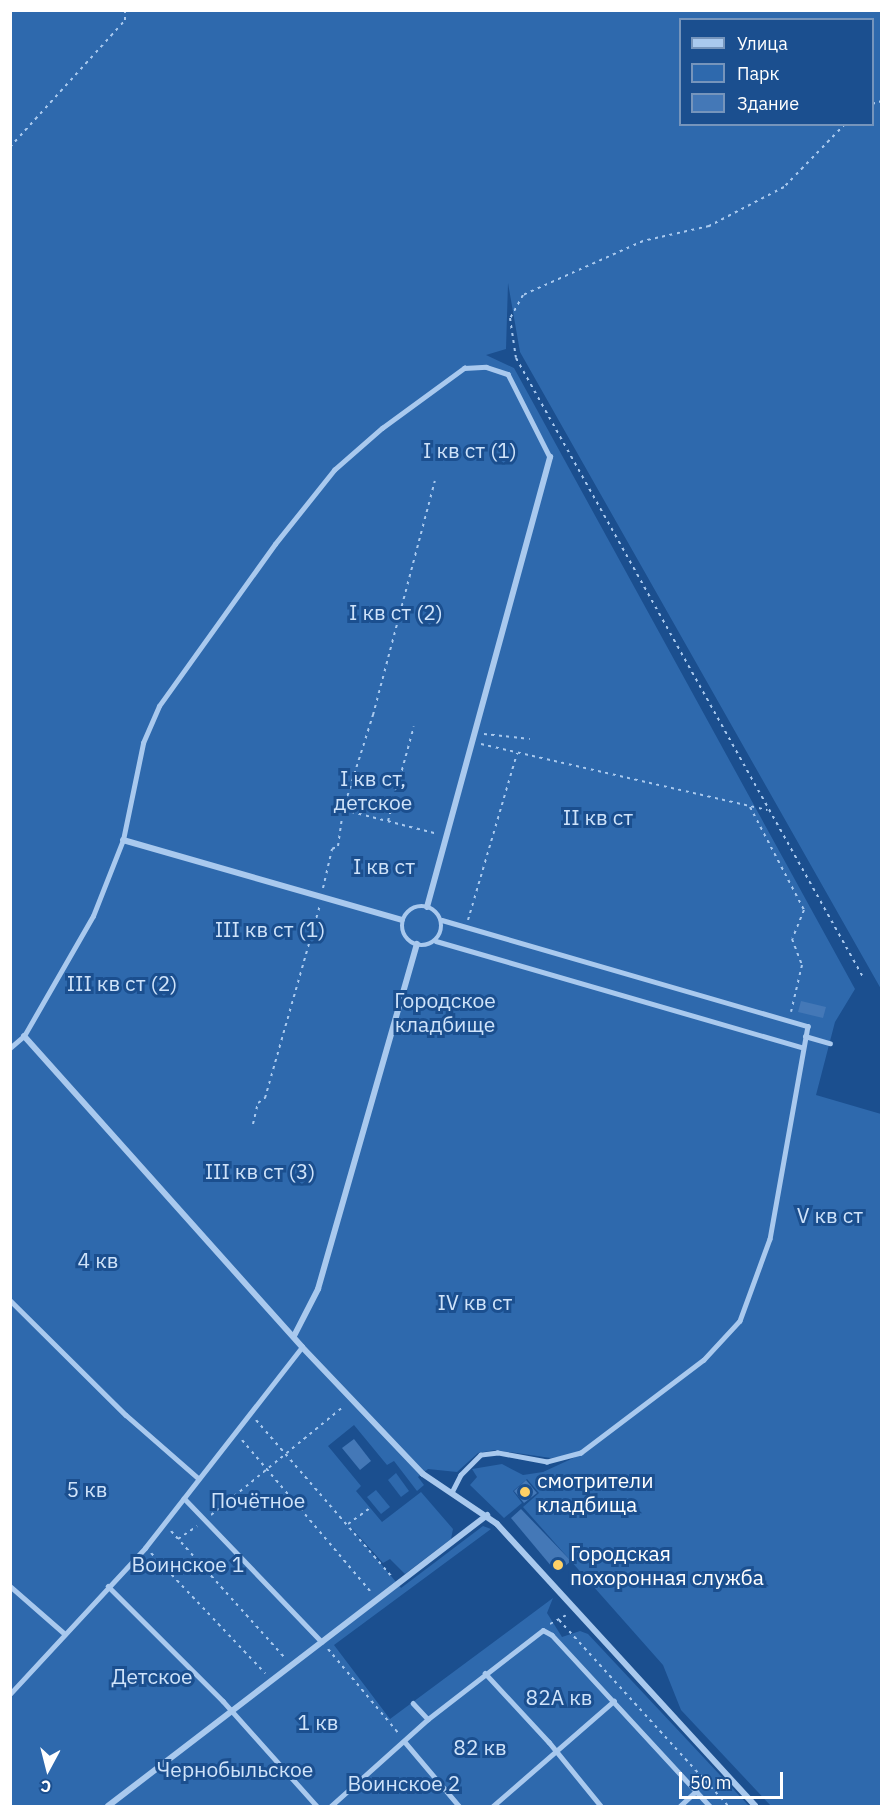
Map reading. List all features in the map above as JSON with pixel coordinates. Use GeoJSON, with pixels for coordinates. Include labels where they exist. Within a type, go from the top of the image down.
{"type":"FeatureCollection","features":[{"type":"Feature","properties":{"kind":"street"},"geometry":{"type":"LineString","coordinates":[[427,907],[550,457]]}},
{"type":"Feature","properties":{"kind":"street"},"geometry":{"type":"LineString","coordinates":[[123,840],[402,920]]}},
{"type":"Feature","properties":{"kind":"street"},"geometry":{"type":"LineString","coordinates":[[294,1336],[318,1289],[417,944]]}},
{"type":"Feature","properties":{"kind":"street"},"geometry":{"type":"LineString","coordinates":[[24,1036],[159,1192],[302,1347],[423,1473],[487,1515],[575,1607],[755,1806]]}},
{"type":"Feature","properties":{"kind":"street"},"geometry":{"type":"LineString","coordinates":[[108,1806],[487,1515]]}},
{"type":"Feature","properties":{"kind":"lane"},"geometry":{"type":"LineString","coordinates":[[10,1048],[24,1036],[93,916],[123,840],[143,742],[159,706],[275,544],[334,470],[382,428],[464,368],[486,367],[508,374],[550,457]]}},
{"type":"Feature","properties":{"kind":"lane"},"geometry":{"type":"LineString","coordinates":[[453,1491],[461,1475],[481,1455],[498,1453],[547,1462],[580,1453],[704,1360],[740,1321],[770,1239],[802,1047],[808,1026],[441,920],[427,907],[415,907],[402,920],[403,933],[417,944],[436,941],[802,1047]]}},
{"type":"Feature","properties":{"kind":"lane"},"geometry":{"type":"LineString","coordinates":[[436,941],[441,920]]}},
{"type":"Feature","properties":{"kind":"lane"},"geometry":{"type":"LineString","coordinates":[[805,1036],[830,1043]]}},
{"type":"Feature","properties":{"kind":"lane"},"geometry":{"type":"LineString","coordinates":[[10,1300],[126,1415],[197,1477]]}},
{"type":"Feature","properties":{"kind":"lane"},"geometry":{"type":"LineString","coordinates":[[10,1694],[145,1548],[165,1524],[197,1477],[302,1347]]}},
{"type":"Feature","properties":{"kind":"lane"},"geometry":{"type":"LineString","coordinates":[[184,1498],[207,1518],[322,1642]]}},
{"type":"Feature","properties":{"kind":"lane"},"geometry":{"type":"LineString","coordinates":[[10,1586],[65,1634]]}},
{"type":"Feature","properties":{"kind":"lane"},"geometry":{"type":"LineString","coordinates":[[108,1586],[231,1710],[317,1806]]}},
{"type":"Feature","properties":{"kind":"lane"},"geometry":{"type":"LineString","coordinates":[[331,1806],[428,1719],[543,1630],[552,1635],[710,1806]]}},
{"type":"Feature","properties":{"kind":"lane"},"geometry":{"type":"LineString","coordinates":[[485,1673],[556,1750],[601,1806]]}},
{"type":"Feature","properties":{"kind":"lane"},"geometry":{"type":"LineString","coordinates":[[493,1806],[614,1701]]}},
{"type":"Feature","properties":{"kind":"lane"},"geometry":{"type":"LineString","coordinates":[[413,1703],[428,1719]]}},
{"type":"Feature","properties":{"kind":"lane"},"geometry":{"type":"LineString","coordinates":[[405,1742],[459,1806]]}},
{"type":"Feature","properties":{"kind":"lane"},"geometry":{"type":"LineString","coordinates":[[680,1806],[696,1791]]}},
{"type":"Feature","properties":{"kind":"path"},"geometry":{"type":"LineString","coordinates":[[10,147],[125,20],[125,10]]}},
{"type":"Feature","properties":{"kind":"path"},"geometry":{"type":"LineString","coordinates":[[843,126],[784,187],[710,226],[643,241],[523,295],[510,318],[516,358],[863,977]]}},
{"type":"Feature","properties":{"kind":"path"},"geometry":{"type":"LineString","coordinates":[[253,1124],[258,1103],[268,1090],[321,898],[332,849],[338,846],[343,810],[373,715],[435,481]]}},
{"type":"Feature","properties":{"kind":"path"},"geometry":{"type":"LineString","coordinates":[[388,821],[414,726]]}},
{"type":"Feature","properties":{"kind":"path"},"geometry":{"type":"LineString","coordinates":[[476,731],[530,739]]}},
{"type":"Feature","properties":{"kind":"path"},"geometry":{"type":"LineString","coordinates":[[473,742],[768,810]]}},
{"type":"Feature","properties":{"kind":"path"},"geometry":{"type":"LineString","coordinates":[[466,927],[517,753]]}},
{"type":"Feature","properties":{"kind":"path"},"geometry":{"type":"LineString","coordinates":[[749,806],[804,910],[803,922],[792,939],[802,965],[789,1021]]}},
{"type":"Feature","properties":{"kind":"path"},"geometry":{"type":"LineString","coordinates":[[343,810],[446,836]]}},
{"type":"Feature","properties":{"kind":"path"},"geometry":{"type":"LineString","coordinates":[[178,1539],[353,1399]]}},
{"type":"Feature","properties":{"kind":"path"},"geometry":{"type":"LineString","coordinates":[[250,1414],[286,1452],[399,1584]]}},
{"type":"Feature","properties":{"kind":"path"},"geometry":{"type":"LineString","coordinates":[[235,1432],[378,1600]]}},
{"type":"Feature","properties":{"kind":"path"},"geometry":{"type":"LineString","coordinates":[[347,1524],[370,1508]]}},
{"type":"Feature","properties":{"kind":"path"},"geometry":{"type":"LineString","coordinates":[[165,1524],[291,1665]]}},
{"type":"Feature","properties":{"kind":"path"},"geometry":{"type":"LineString","coordinates":[[145,1548],[271,1679]]}},
{"type":"Feature","properties":{"kind":"path"},"geometry":{"type":"LineString","coordinates":[[543,1630],[575,1607]]}},
{"type":"Feature","properties":{"kind":"path"},"geometry":{"type":"LineString","coordinates":[[559,1620],[728,1806]]}},
{"type":"Feature","properties":{"kind":"path"},"geometry":{"type":"LineString","coordinates":[[322,1642],[405,1742]]}},
{"type":"Feature","properties":{"kind":"green space"},"geometry":{"type":"Polygon","coordinates":[[[10,11],[881,11],[881,989],[520,352],[508,283],[506,349],[486,355],[514,368],[855,989],[835,1022],[816,1095],[881,1114],[881,1806],[771,1806],[681,1710],[663,1665],[523,1507],[539,1493],[527,1479],[513,1491],[522,1503],[504,1518],[470,1485],[477,1477],[472,1469],[502,1464],[523,1475],[543,1472],[582,1454],[551,1458],[495,1450],[478,1453],[457,1472],[428,1469],[418,1477],[424,1485],[417,1491],[394,1461],[387,1465],[354,1425],[328,1446],[361,1486],[356,1491],[382,1522],[421,1492],[453,1529],[451,1539],[405,1574],[390,1559],[383,1563],[348,1524],[401,1588],[483,1526],[491,1529],[334,1645],[390,1719],[553,1598],[547,1613],[562,1637],[580,1631],[588,1634],[749,1806],[11,1806],[10,11]]]}},
{"type":"Feature","properties":{"kind":"green space"},"geometry":{"type":"Polygon","coordinates":[[[396,1473],[409,1491],[401,1497],[388,1480],[396,1473]]]}},
{"type":"Feature","properties":{"kind":"green space"},"geometry":{"type":"Polygon","coordinates":[[[376,1490],[390,1507],[381,1514],[367,1497],[376,1490]]]}},
{"type":"Feature","properties":{"kind":"building"},"geometry":{"type":"Polygon","coordinates":[[[801,1001],[826,1007],[823,1018],[798,1012],[801,1001]]]}},
{"type":"Feature","properties":{"kind":"building"},"geometry":{"type":"Polygon","coordinates":[[[354,1439],[371,1461],[360,1470],[342,1448],[354,1439]]]}},
{"type":"Feature","properties":{"kind":"building","name":"смотрители кладбища"},"geometry":{"type":"Polygon","coordinates":[[[526,1480],[537,1493],[524,1503],[514,1491],[526,1480]]]}},
{"type":"Feature","properties":{"kind":"building"},"geometry":{"type":"Polygon","coordinates":[[[521,1509],[571,1561],[557,1573],[511,1518],[521,1509]]]}},
{"type":"Feature","properties":{"kind":"place","name":"смотрители кладбища"},"geometry":{"type":"Point","coordinates":[525,1492]}},
{"type":"Feature","properties":{"kind":"place","name":"Городская похоронная служба"},"geometry":{"type":"Point","coordinates":[558,1565]}},
{"type":"Feature","properties":{"kind":"park label","name":"I кв ст (1)"},"geometry":{"type":"Point","coordinates":[470,450]}},
{"type":"Feature","properties":{"kind":"park label","name":"I кв ст (2)"},"geometry":{"type":"Point","coordinates":[396,612]}},
{"type":"Feature","properties":{"kind":"park label","name":"I кв ст, детское"},"geometry":{"type":"Point","coordinates":[373,790]}},
{"type":"Feature","properties":{"kind":"park label","name":"II кв ст"},"geometry":{"type":"Point","coordinates":[598,817]}},
{"type":"Feature","properties":{"kind":"park label","name":"I кв ст"},"geometry":{"type":"Point","coordinates":[384,866]}},
{"type":"Feature","properties":{"kind":"park label","name":"III кв ст (1)"},"geometry":{"type":"Point","coordinates":[270,929]}},
{"type":"Feature","properties":{"kind":"park label","name":"III кв ст (2)"},"geometry":{"type":"Point","coordinates":[122,983]}},
{"type":"Feature","properties":{"kind":"park label","name":"Городское кладбище"},"geometry":{"type":"Point","coordinates":[445,1012]}},
{"type":"Feature","properties":{"kind":"park label","name":"III кв ст (3)"},"geometry":{"type":"Point","coordinates":[260,1171]}},
{"type":"Feature","properties":{"kind":"park label","name":"V кв ст"},"geometry":{"type":"Point","coordinates":[830,1215]}},
{"type":"Feature","properties":{"kind":"park label","name":"4 кв"},"geometry":{"type":"Point","coordinates":[98,1260]}},
{"type":"Feature","properties":{"kind":"park label","name":"IV кв ст"},"geometry":{"type":"Point","coordinates":[475,1302]}},
{"type":"Feature","properties":{"kind":"park label","name":"5 кв"},"geometry":{"type":"Point","coordinates":[87,1489]}},
{"type":"Feature","properties":{"kind":"park label","name":"Почётное"},"geometry":{"type":"Point","coordinates":[258,1500]}},
{"type":"Feature","properties":{"kind":"park label","name":"Воинское 1"},"geometry":{"type":"Point","coordinates":[188,1564]}},
{"type":"Feature","properties":{"kind":"park label","name":"Детское"},"geometry":{"type":"Point","coordinates":[152,1676]}},
{"type":"Feature","properties":{"kind":"park label","name":"82А кв"},"geometry":{"type":"Point","coordinates":[559,1697]}},
{"type":"Feature","properties":{"kind":"park label","name":"1 кв"},"geometry":{"type":"Point","coordinates":[318,1722]}},
{"type":"Feature","properties":{"kind":"park label","name":"82 кв"},"geometry":{"type":"Point","coordinates":[480,1747]}},
{"type":"Feature","properties":{"kind":"park label","name":"Чернобыльское"},"geometry":{"type":"Point","coordinates":[235,1769]}},
{"type":"Feature","properties":{"kind":"park label","name":"Воинское 2"},"geometry":{"type":"Point","coordinates":[404,1783]}}]}
